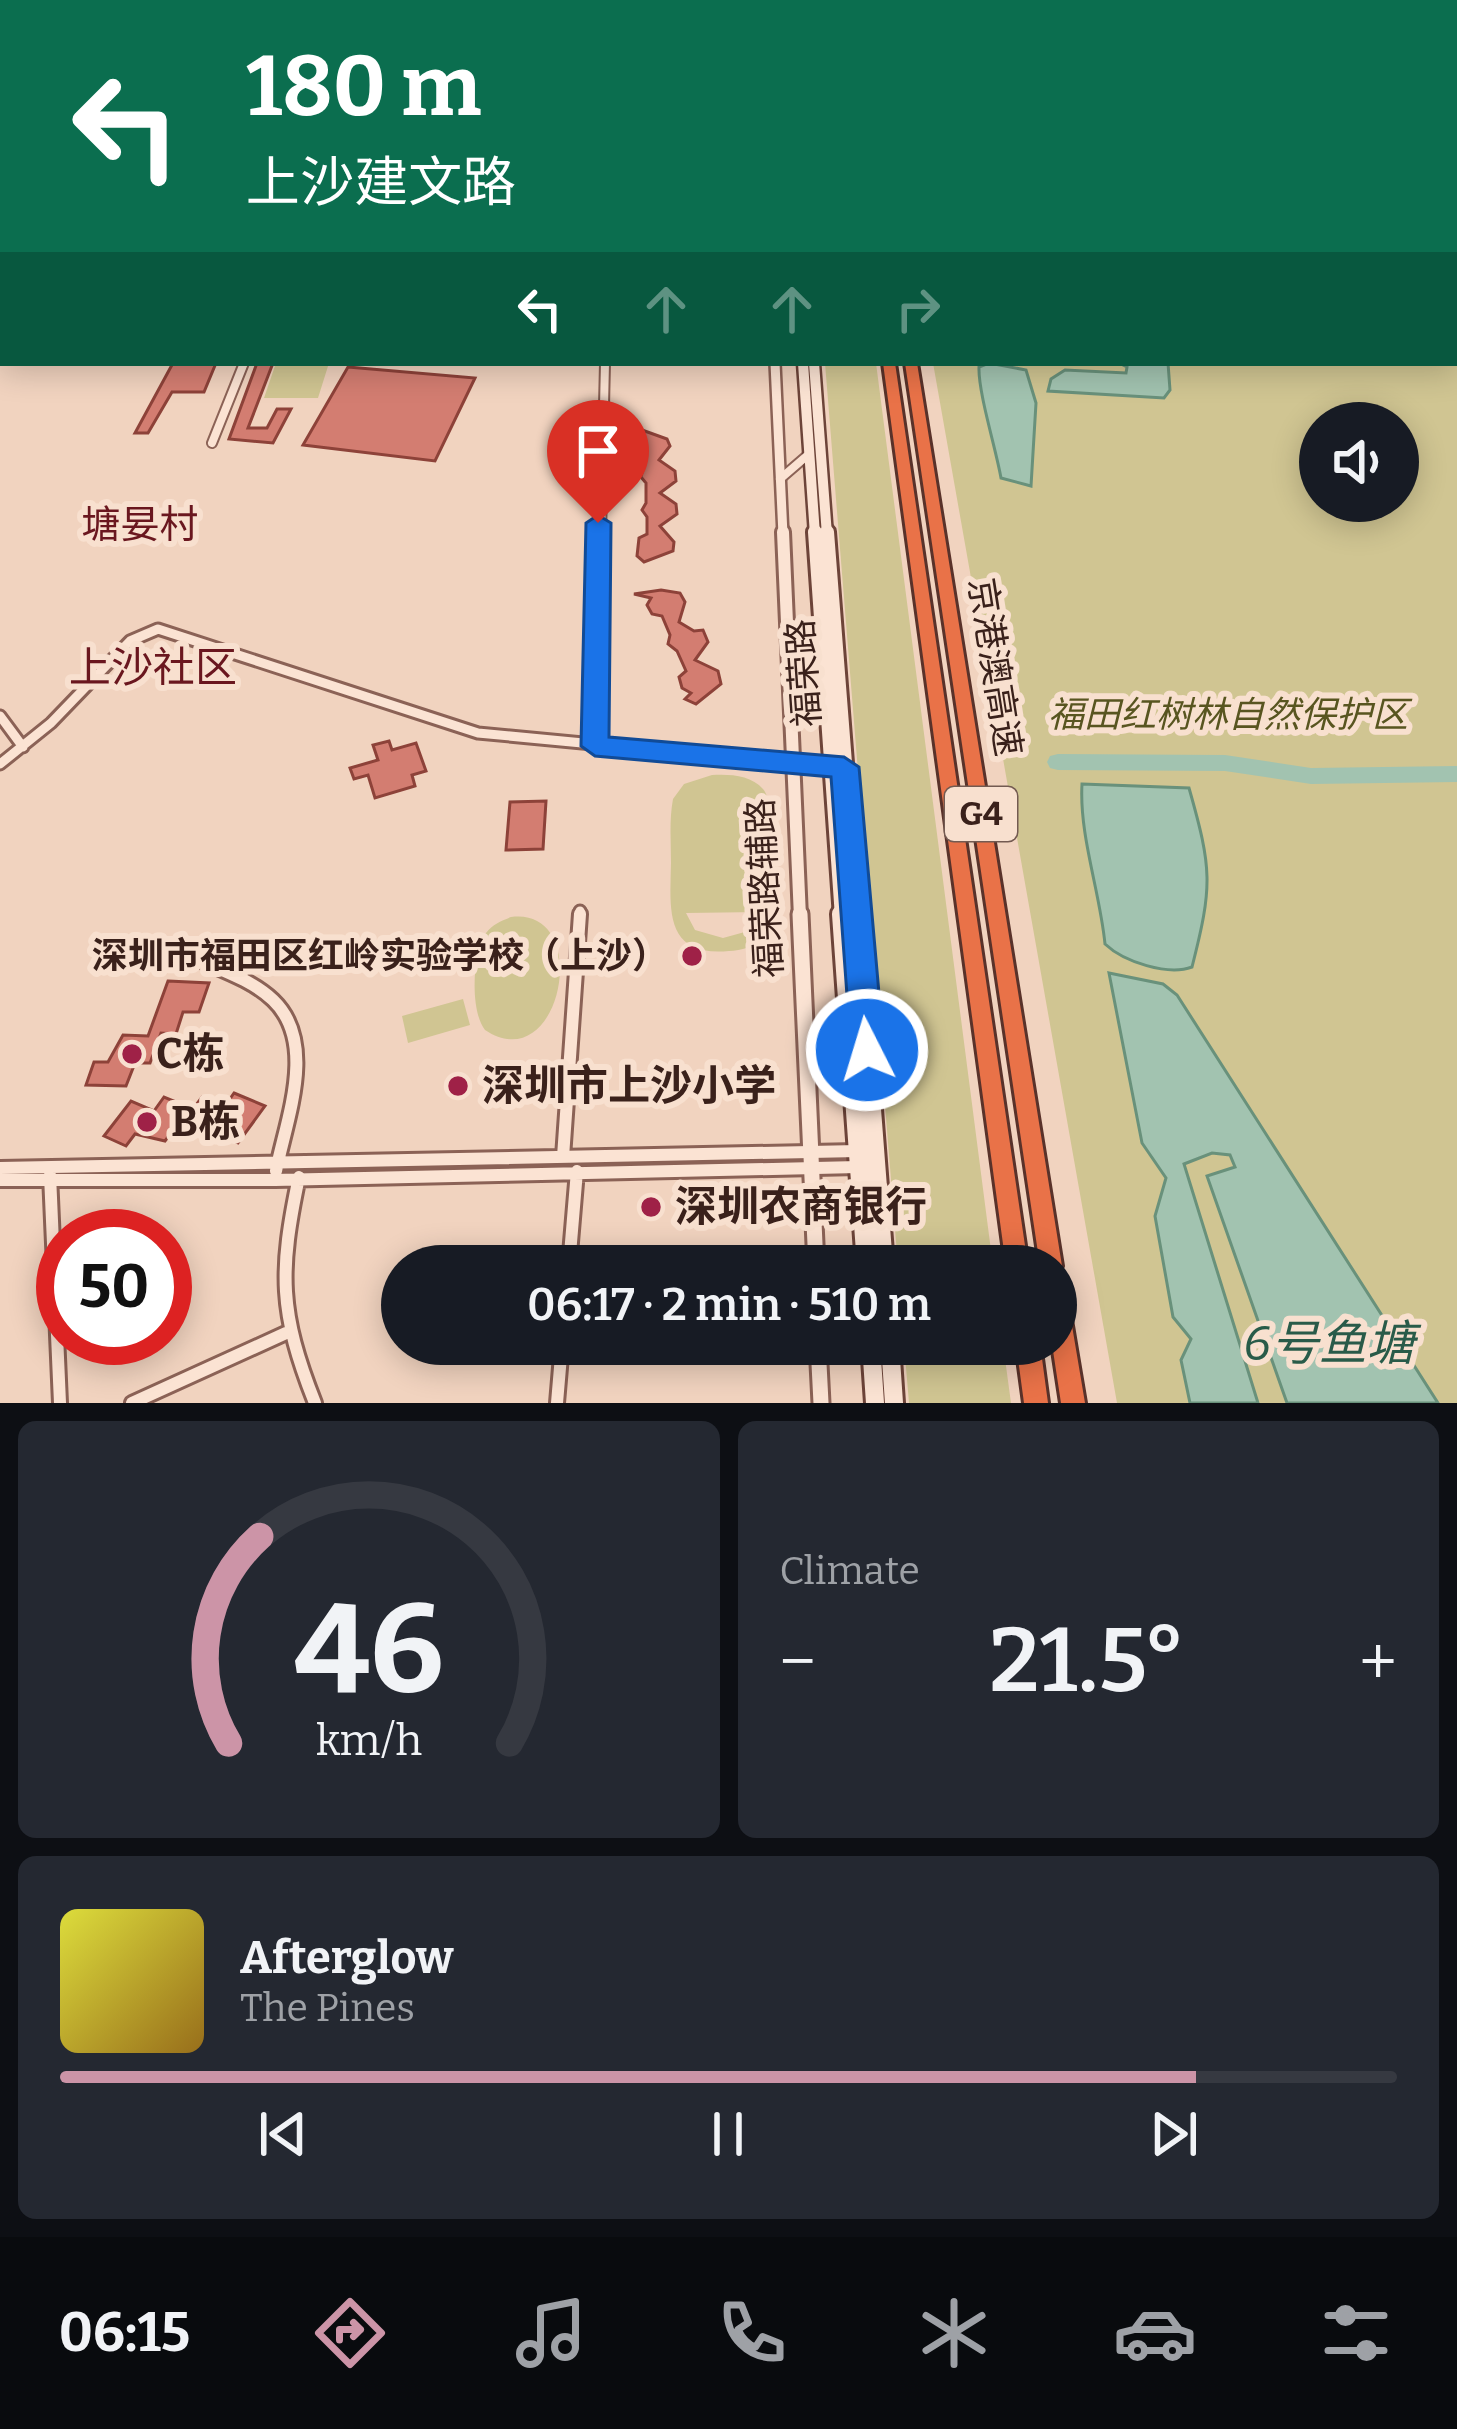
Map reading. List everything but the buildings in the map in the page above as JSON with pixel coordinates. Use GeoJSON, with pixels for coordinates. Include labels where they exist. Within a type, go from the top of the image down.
{"type":"FeatureCollection","features":[{"type":"Feature","properties":{"kind":"highway","name":"京港澳高速"},"geometry":{"type":"LineString","coordinates":[[889,366],[1014,1245]]}},
{"type":"Feature","properties":{"kind":"highway","name":"京港澳高速"},"geometry":{"type":"LineString","coordinates":[[911,366],[1049,1245]]}},
{"type":"Feature","properties":{"kind":"highway"},"geometry":{"type":"LineString","coordinates":[[1031,1365],[1036,1403]]}},
{"type":"Feature","properties":{"kind":"highway"},"geometry":{"type":"LineString","coordinates":[[1067,1365],[1073,1403]]}},
{"type":"Feature","properties":{"kind":"main road","name":"福荣路"},"geometry":{"type":"LineString","coordinates":[[803,366],[838,767]]}},
{"type":"Feature","properties":{"kind":"main road","name":"福荣路"},"geometry":{"type":"LineString","coordinates":[[814,366],[867,1159],[866,1245]]}},
{"type":"Feature","properties":{"kind":"main road","name":"福荣路"},"geometry":{"type":"LineString","coordinates":[[867,1159],[881,1245]]}},
{"type":"Feature","properties":{"kind":"main road"},"geometry":{"type":"LineString","coordinates":[[872,1365],[875,1403]]}},
{"type":"Feature","properties":{"kind":"main road"},"geometry":{"type":"LineString","coordinates":[[891,1365],[894,1403]]}},
{"type":"Feature","properties":{"kind":"street"},"geometry":{"type":"LineString","coordinates":[[212,443],[243,366]]}},
{"type":"Feature","properties":{"kind":"street"},"geometry":{"type":"LineString","coordinates":[[595,746],[605,366]]}},
{"type":"Feature","properties":{"kind":"street","name":"福荣路辅路"},"geometry":{"type":"LineString","coordinates":[[775,366],[815,1245]]}},
{"type":"Feature","properties":{"kind":"street"},"geometry":{"type":"LineString","coordinates":[[780,478],[809,454]]}},
{"type":"Feature","properties":{"kind":"street"},"geometry":{"type":"LineString","coordinates":[[0,764],[130,641],[158,629],[272,663],[454,728],[501,738],[838,767]]}},
{"type":"Feature","properties":{"kind":"street"},"geometry":{"type":"LineString","coordinates":[[0,716],[23,747]]}},
{"type":"Feature","properties":{"kind":"street"},"geometry":{"type":"LineString","coordinates":[[562,1157],[580,911]]}},
{"type":"Feature","properties":{"kind":"street"},"geometry":{"type":"LineString","coordinates":[[182,952],[266,995],[294,1029],[296,1055],[276,1173]]}},
{"type":"Feature","properties":{"kind":"street"},"geometry":{"type":"LineString","coordinates":[[0,1180],[51,1174],[276,1173],[562,1157],[812,1151],[867,1159]]}},
{"type":"Feature","properties":{"kind":"street"},"geometry":{"type":"LineString","coordinates":[[300,1172],[812,1167],[867,1159]]}},
{"type":"Feature","properties":{"kind":"street"},"geometry":{"type":"LineString","coordinates":[[0,1168],[51,1174]]}},
{"type":"Feature","properties":{"kind":"street"},"geometry":{"type":"LineString","coordinates":[[571,1245],[577,1171]]}},
{"type":"Feature","properties":{"kind":"street"},"geometry":{"type":"LineString","coordinates":[[300,1172],[280,1265],[286,1333],[316,1403]]}},
{"type":"Feature","properties":{"kind":"street"},"geometry":{"type":"LineString","coordinates":[[51,1174],[60,1403]]}},
{"type":"Feature","properties":{"kind":"street"},"geometry":{"type":"LineString","coordinates":[[132,1403],[286,1333]]}},
{"type":"Feature","properties":{"kind":"street"},"geometry":{"type":"LineString","coordinates":[[557,1403],[560,1365]]}},
{"type":"Feature","properties":{"kind":"street"},"geometry":{"type":"LineString","coordinates":[[819,1365],[820,1403]]}},
{"type":"Feature","properties":{"kind":"green space"},"geometry":{"type":"Polygon","coordinates":[[[275,366],[328,366],[318,398],[264,398],[275,366]]]}},
{"type":"Feature","properties":{"kind":"green space"},"geometry":{"type":"Polygon","coordinates":[[[825,366],[876,366],[990,1245],[896,1245],[825,366]]]}},
{"type":"Feature","properties":{"kind":"green space","name":"福田红树林自然保护区"},"geometry":{"type":"Polygon","coordinates":[[[934,366],[1457,366],[1457,1403],[1117,1403],[934,366]]]}},
{"type":"Feature","properties":{"kind":"green space"},"geometry":{"type":"Polygon","coordinates":[[[712,775],[740,776],[758,784],[768,799],[776,905],[770,932],[752,946],[708,951],[692,946],[675,927],[670,897],[671,815],[673,799],[684,784],[712,775]],[[760,912],[686,913],[695,930],[723,938],[752,930],[760,912]]]}},
{"type":"Feature","properties":{"kind":"green space"},"geometry":{"type":"Polygon","coordinates":[[[511,917],[537,921],[553,937],[560,961],[558,989],[549,1014],[533,1032],[512,1039],[485,1030],[477,1010],[475,982],[481,942],[494,925],[511,917]]]}},
{"type":"Feature","properties":{"kind":"green space"},"geometry":{"type":"Polygon","coordinates":[[[463,999],[470,1025],[408,1043],[402,1016],[463,999]]]}},
{"type":"Feature","properties":{"kind":"green space"},"geometry":{"type":"Polygon","coordinates":[[[906,1365],[1006,1365],[1011,1403],[909,1403],[906,1365]]]}},
{"type":"Feature","properties":{"kind":"water"},"geometry":{"type":"Polygon","coordinates":[[[1168,366],[1170,390],[1164,398],[1048,391],[1051,379],[1065,370],[1126,373],[1127,367],[1168,366]]]}},
{"type":"Feature","properties":{"kind":"water"},"geometry":{"type":"Polygon","coordinates":[[[979,367],[1026,370],[1036,403],[1031,486],[1001,478],[979,367]]]}},
{"type":"Feature","properties":{"kind":"water"},"geometry":{"type":"Polygon","coordinates":[[[1082,784],[1189,788],[1207,877],[1192,967],[1147,966],[1105,944],[1082,784]]]}},
{"type":"Feature","properties":{"kind":"water","name":"6号鱼塘"},"geometry":{"type":"Polygon","coordinates":[[[1109,973],[1163,984],[1177,995],[1438,1403],[1287,1403],[1207,1176],[1235,1167],[1230,1155],[1212,1153],[1184,1164],[1258,1403],[1190,1403],[1181,1360],[1191,1339],[1173,1317],[1155,1216],[1166,1178],[1142,1143],[1109,973]]]}},
{"type":"Feature","properties":{"kind":"waterway"},"geometry":{"type":"LineString","coordinates":[[1058,762],[1225,763],[1311,776],[1457,774]]}},
{"type":"Feature","properties":{"kind":"place","name":"深圳市福田区红岭实验学校（上沙）"},"geometry":{"type":"Point","coordinates":[692,956]}},
{"type":"Feature","properties":{"kind":"place","name":"C栋"},"geometry":{"type":"Point","coordinates":[132,1054]}},
{"type":"Feature","properties":{"kind":"place","name":"深圳市上沙小学"},"geometry":{"type":"Point","coordinates":[458,1086]}},
{"type":"Feature","properties":{"kind":"place","name":"B栋"},"geometry":{"type":"Point","coordinates":[147,1122]}},
{"type":"Feature","properties":{"kind":"place","name":"深圳农商银行"},"geometry":{"type":"Point","coordinates":[651,1207]}},
{"type":"Feature","properties":{"kind":"district","name":"塘妟村"},"geometry":{"type":"Point","coordinates":[140,525]}},
{"type":"Feature","properties":{"kind":"district","name":"上沙社区"},"geometry":{"type":"Point","coordinates":[153,668]}},
{"type":"Feature","properties":{"kind":"route"},"geometry":{"type":"LineString","coordinates":[[598,523],[595,746],[844,767],[867,1050]]}}]}
